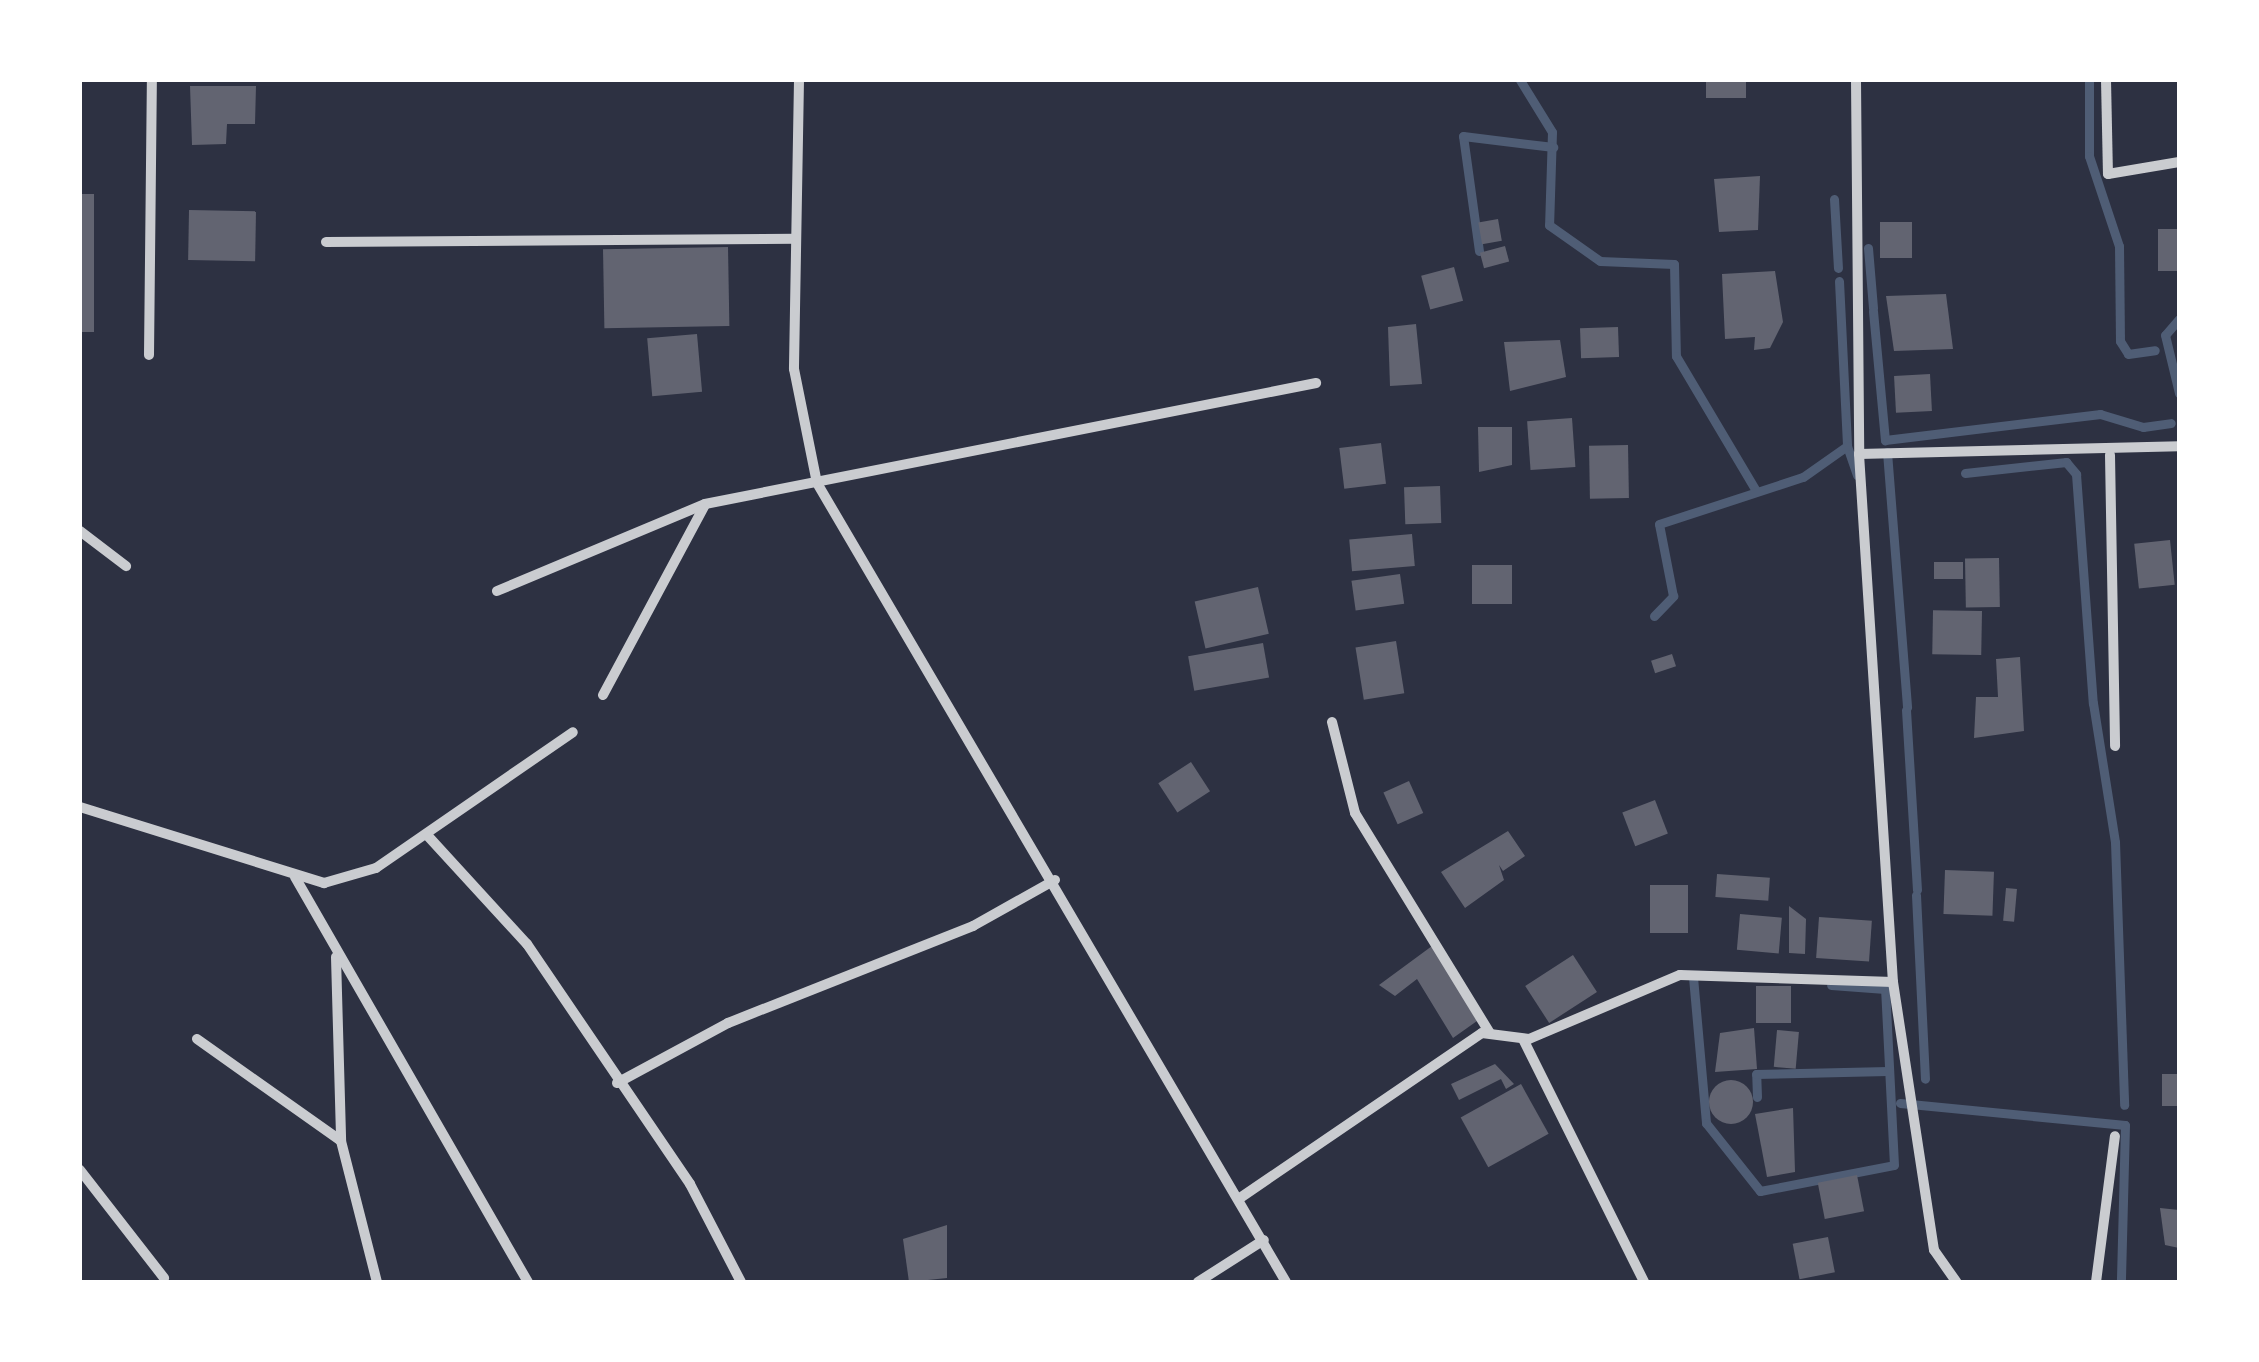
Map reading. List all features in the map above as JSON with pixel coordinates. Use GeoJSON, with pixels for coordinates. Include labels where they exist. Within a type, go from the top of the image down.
{"type":"FeatureCollection","features":[{"type":"Feature","properties":{"kind":"street"},"geometry":{"type":"LineString","coordinates":[[149,356],[152,80]]}},
{"type":"Feature","properties":{"kind":"street"},"geometry":{"type":"LineString","coordinates":[[799,80],[794,369],[817,483],[1056,880],[1286,1282]]}},
{"type":"Feature","properties":{"kind":"street"},"geometry":{"type":"LineString","coordinates":[[1856,80],[1859,454],[1893,982],[1934,1250],[1956,1282]]}},
{"type":"Feature","properties":{"kind":"street"},"geometry":{"type":"LineString","coordinates":[[2106,80],[2108,174],[2179,162]]}},
{"type":"Feature","properties":{"kind":"street"},"geometry":{"type":"LineString","coordinates":[[326,242],[796,239]]}},
{"type":"Feature","properties":{"kind":"street"},"geometry":{"type":"LineString","coordinates":[[497,591],[705,504],[1316,384]]}},
{"type":"Feature","properties":{"kind":"street"},"geometry":{"type":"LineString","coordinates":[[1859,454],[1998,447],[2110,454],[2179,446]]}},
{"type":"Feature","properties":{"kind":"street"},"geometry":{"type":"LineString","coordinates":[[2110,454],[2116,746]]}},
{"type":"Feature","properties":{"kind":"street"},"geometry":{"type":"LineString","coordinates":[[603,695],[705,504]]}},
{"type":"Feature","properties":{"kind":"street"},"geometry":{"type":"LineString","coordinates":[[80,531],[126,566]]}},
{"type":"Feature","properties":{"kind":"street"},"geometry":{"type":"LineString","coordinates":[[1332,722],[1355,812],[1489,1032]]}},
{"type":"Feature","properties":{"kind":"street"},"geometry":{"type":"LineString","coordinates":[[80,807],[324,883],[376,868],[573,732]]}},
{"type":"Feature","properties":{"kind":"street"},"geometry":{"type":"LineString","coordinates":[[427,835],[527,944],[617,1083],[690,1184],[741,1282]]}},
{"type":"Feature","properties":{"kind":"street"},"geometry":{"type":"LineString","coordinates":[[295,877],[336,956],[528,1282]]}},
{"type":"Feature","properties":{"kind":"street"},"geometry":{"type":"LineString","coordinates":[[617,1083],[728,1023],[973,926],[1056,880]]}},
{"type":"Feature","properties":{"kind":"street"},"geometry":{"type":"LineString","coordinates":[[336,956],[341,1141],[377,1282]]}},
{"type":"Feature","properties":{"kind":"street"},"geometry":{"type":"LineString","coordinates":[[1240,1198],[1489,1032],[1523,1039],[1680,974],[1893,982]]}},
{"type":"Feature","properties":{"kind":"street"},"geometry":{"type":"LineString","coordinates":[[197,1039],[341,1141]]}},
{"type":"Feature","properties":{"kind":"street"},"geometry":{"type":"LineString","coordinates":[[1523,1039],[1644,1282]]}},
{"type":"Feature","properties":{"kind":"street"},"geometry":{"type":"LineString","coordinates":[[2096,1282],[2115,1136]]}},
{"type":"Feature","properties":{"kind":"street"},"geometry":{"type":"LineString","coordinates":[[80,1170],[164,1278]]}},
{"type":"Feature","properties":{"kind":"street"},"geometry":{"type":"LineString","coordinates":[[1198,1282],[1264,1240]]}},
{"type":"Feature","properties":{"kind":"building"},"geometry":{"type":"Polygon","coordinates":[[[1706,80],[1746,80],[1746,98],[1706,98],[1706,80]]]}},
{"type":"Feature","properties":{"kind":"building"},"geometry":{"type":"Polygon","coordinates":[[[190,86],[256,86],[255,124],[227,124],[226,144],[192,145],[190,86]]]}},
{"type":"Feature","properties":{"kind":"building"},"geometry":{"type":"Polygon","coordinates":[[[1760,176],[1758,230],[1719,232],[1714,179],[1760,176]]]}},
{"type":"Feature","properties":{"kind":"building"},"geometry":{"type":"Polygon","coordinates":[[[80,194],[94,194],[94,332],[80,332],[80,194]]]}},
{"type":"Feature","properties":{"kind":"building"},"geometry":{"type":"Polygon","coordinates":[[[189,210],[256,211],[255,261],[188,260],[189,210]]]}},
{"type":"Feature","properties":{"kind":"building"},"geometry":{"type":"Polygon","coordinates":[[[1498,219],[1502,241],[1482,244],[1478,222],[1498,219]]]}},
{"type":"Feature","properties":{"kind":"building"},"geometry":{"type":"Polygon","coordinates":[[[1880,222],[1912,222],[1912,258],[1880,258],[1880,222]]]}},
{"type":"Feature","properties":{"kind":"building"},"geometry":{"type":"Polygon","coordinates":[[[2158,229],[2179,229],[2179,271],[2158,271],[2158,229]]]}},
{"type":"Feature","properties":{"kind":"building"},"geometry":{"type":"Polygon","coordinates":[[[1505,246],[1509,261],[1484,268],[1480,253],[1505,246]]]}},
{"type":"Feature","properties":{"kind":"building"},"geometry":{"type":"Polygon","coordinates":[[[728,247],[729,326],[604,328],[603,249],[728,247]]]}},
{"type":"Feature","properties":{"kind":"building"},"geometry":{"type":"Polygon","coordinates":[[[1454,267],[1463,301],[1430,310],[1421,276],[1454,267]]]}},
{"type":"Feature","properties":{"kind":"building"},"geometry":{"type":"Polygon","coordinates":[[[1775,271],[1783,322],[1770,348],[1754,350],[1755,337],[1725,339],[1722,274],[1775,271]]]}},
{"type":"Feature","properties":{"kind":"building"},"geometry":{"type":"Polygon","coordinates":[[[1946,294],[1953,349],[1894,351],[1886,296],[1946,294]]]}},
{"type":"Feature","properties":{"kind":"building"},"geometry":{"type":"Polygon","coordinates":[[[1416,324],[1422,384],[1390,386],[1388,327],[1416,324]]]}},
{"type":"Feature","properties":{"kind":"building"},"geometry":{"type":"Polygon","coordinates":[[[1618,327],[1619,357],[1581,358],[1580,328],[1618,327]]]}},
{"type":"Feature","properties":{"kind":"building"},"geometry":{"type":"Polygon","coordinates":[[[697,334],[702,392],[652,396],[647,338],[697,334]]]}},
{"type":"Feature","properties":{"kind":"building"},"geometry":{"type":"Polygon","coordinates":[[[1560,340],[1566,377],[1510,391],[1504,342],[1560,340]]]}},
{"type":"Feature","properties":{"kind":"building"},"geometry":{"type":"Polygon","coordinates":[[[1930,374],[1932,411],[1896,413],[1894,376],[1930,374]]]}},
{"type":"Feature","properties":{"kind":"building"},"geometry":{"type":"Polygon","coordinates":[[[1572,418],[1575,467],[1531,470],[1527,421],[1572,418]]]}},
{"type":"Feature","properties":{"kind":"building"},"geometry":{"type":"Polygon","coordinates":[[[1478,427],[1512,427],[1512,465],[1479,472],[1478,427]]]}},
{"type":"Feature","properties":{"kind":"building"},"geometry":{"type":"Polygon","coordinates":[[[1381,443],[1386,484],[1344,489],[1339,448],[1381,443]]]}},
{"type":"Feature","properties":{"kind":"building"},"geometry":{"type":"Polygon","coordinates":[[[1628,445],[1629,498],[1590,499],[1589,446],[1628,445]]]}},
{"type":"Feature","properties":{"kind":"building"},"geometry":{"type":"Polygon","coordinates":[[[1440,486],[1441,523],[1405,524],[1404,487],[1440,486]]]}},
{"type":"Feature","properties":{"kind":"building"},"geometry":{"type":"Polygon","coordinates":[[[1412,534],[1415,566],[1352,571],[1349,539],[1412,534]]]}},
{"type":"Feature","properties":{"kind":"building"},"geometry":{"type":"Polygon","coordinates":[[[2170,540],[2175,585],[2139,589],[2134,544],[2170,540]]]}},
{"type":"Feature","properties":{"kind":"building"},"geometry":{"type":"Polygon","coordinates":[[[1999,558],[2000,607],[1966,608],[1965,559],[1999,558]]]}},
{"type":"Feature","properties":{"kind":"building"},"geometry":{"type":"Polygon","coordinates":[[[1934,562],[1963,562],[1963,579],[1934,579],[1934,562]]]}},
{"type":"Feature","properties":{"kind":"building"},"geometry":{"type":"Polygon","coordinates":[[[1472,565],[1512,565],[1512,604],[1472,604],[1472,565]]]}},
{"type":"Feature","properties":{"kind":"building"},"geometry":{"type":"Polygon","coordinates":[[[1400,574],[1404,604],[1356,611],[1351,581],[1400,574]]]}},
{"type":"Feature","properties":{"kind":"building"},"geometry":{"type":"Polygon","coordinates":[[[1258,587],[1269,634],[1205,648],[1195,602],[1258,587]]]}},
{"type":"Feature","properties":{"kind":"building"},"geometry":{"type":"Polygon","coordinates":[[[1933,610],[1982,611],[1981,655],[1932,654],[1933,610]]]}},
{"type":"Feature","properties":{"kind":"building"},"geometry":{"type":"Polygon","coordinates":[[[1396,641],[1404,693],[1364,700],[1356,647],[1396,641]]]}},
{"type":"Feature","properties":{"kind":"building"},"geometry":{"type":"Polygon","coordinates":[[[1263,643],[1269,677],[1194,691],[1188,656],[1263,643]]]}},
{"type":"Feature","properties":{"kind":"building"},"geometry":{"type":"Polygon","coordinates":[[[1672,654],[1676,666],[1655,673],[1651,661],[1672,654]]]}},
{"type":"Feature","properties":{"kind":"building"},"geometry":{"type":"Polygon","coordinates":[[[2020,657],[2024,731],[1974,738],[1976,697],[1998,697],[1996,659],[2020,657]]]}},
{"type":"Feature","properties":{"kind":"building"},"geometry":{"type":"Polygon","coordinates":[[[1191,762],[1210,791],[1177,813],[1158,783],[1191,762]]]}},
{"type":"Feature","properties":{"kind":"building"},"geometry":{"type":"Polygon","coordinates":[[[1409,781],[1423,813],[1398,824],[1383,792],[1409,781]]]}},
{"type":"Feature","properties":{"kind":"building"},"geometry":{"type":"Polygon","coordinates":[[[1655,800],[1668,834],[1635,846],[1622,813],[1655,800]]]}},
{"type":"Feature","properties":{"kind":"building"},"geometry":{"type":"Polygon","coordinates":[[[1508,831],[1525,856],[1503,871],[1499,865],[1504,880],[1465,908],[1441,872],[1508,831]]]}},
{"type":"Feature","properties":{"kind":"building"},"geometry":{"type":"Polygon","coordinates":[[[1945,870],[1994,872],[1992,916],[1943,914],[1945,870]]]}},
{"type":"Feature","properties":{"kind":"building"},"geometry":{"type":"Polygon","coordinates":[[[1717,874],[1770,878],[1768,901],[1715,897],[1717,874]]]}},
{"type":"Feature","properties":{"kind":"building"},"geometry":{"type":"Polygon","coordinates":[[[1650,885],[1688,885],[1688,933],[1650,933],[1650,885]]]}},
{"type":"Feature","properties":{"kind":"building"},"geometry":{"type":"Polygon","coordinates":[[[2006,888],[2017,889],[2014,922],[2003,921],[2006,888]]]}},
{"type":"Feature","properties":{"kind":"building"},"geometry":{"type":"Polygon","coordinates":[[[1789,906],[1806,919],[1805,954],[1789,953],[1789,906]]]}},
{"type":"Feature","properties":{"kind":"building"},"geometry":{"type":"Polygon","coordinates":[[[1740,914],[1782,918],[1779,954],[1737,950],[1740,914]]]}},
{"type":"Feature","properties":{"kind":"building"},"geometry":{"type":"Polygon","coordinates":[[[1819,917],[1872,921],[1869,962],[1816,958],[1819,917]]]}},
{"type":"Feature","properties":{"kind":"building"},"geometry":{"type":"Polygon","coordinates":[[[1432,946],[1477,1021],[1453,1038],[1417,979],[1395,996],[1379,985],[1432,946]]]}},
{"type":"Feature","properties":{"kind":"building"},"geometry":{"type":"Polygon","coordinates":[[[1573,955],[1597,992],[1549,1023],[1525,986],[1573,955]]]}},
{"type":"Feature","properties":{"kind":"building"},"geometry":{"type":"Polygon","coordinates":[[[1756,986],[1791,986],[1791,1023],[1756,1023],[1756,986]]]}},
{"type":"Feature","properties":{"kind":"building"},"geometry":{"type":"Polygon","coordinates":[[[1754,1028],[1757,1069],[1715,1072],[1720,1033],[1754,1028]]]}},
{"type":"Feature","properties":{"kind":"building"},"geometry":{"type":"Polygon","coordinates":[[[1777,1030],[1799,1032],[1796,1069],[1774,1067],[1777,1030]]]}},
{"type":"Feature","properties":{"kind":"building"},"geometry":{"type":"Polygon","coordinates":[[[1495,1064],[1514,1084],[1506,1089],[1501,1079],[1459,1100],[1451,1084],[1495,1064]]]}},
{"type":"Feature","properties":{"kind":"building"},"geometry":{"type":"Polygon","coordinates":[[[2162,1074],[2179,1074],[2179,1106],[2162,1106],[2162,1074]]]}},
{"type":"Feature","properties":{"kind":"building"},"geometry":{"type":"Polygon","coordinates":[[[1731,1080],[1747,1086],[1753,1102],[1747,1118],[1731,1124],[1715,1118],[1709,1102],[1715,1086],[1731,1080]]]}},
{"type":"Feature","properties":{"kind":"building"},"geometry":{"type":"Polygon","coordinates":[[[1521,1084],[1549,1134],[1488,1167],[1461,1117],[1521,1084]]]}},
{"type":"Feature","properties":{"kind":"building"},"geometry":{"type":"Polygon","coordinates":[[[1793,1108],[1795,1172],[1767,1177],[1755,1114],[1793,1108]]]}},
{"type":"Feature","properties":{"kind":"building"},"geometry":{"type":"Polygon","coordinates":[[[1857,1175],[1864,1211],[1825,1219],[1818,1183],[1857,1175]]]}},
{"type":"Feature","properties":{"kind":"building"},"geometry":{"type":"Polygon","coordinates":[[[2160,1208],[2179,1210],[2179,1248],[2165,1245],[2160,1208]]]}},
{"type":"Feature","properties":{"kind":"building"},"geometry":{"type":"Polygon","coordinates":[[[947,1225],[947,1278],[909,1282],[903,1239],[947,1225]]]}},
{"type":"Feature","properties":{"kind":"building"},"geometry":{"type":"Polygon","coordinates":[[[1828,1237],[1835,1272],[1800,1279],[1793,1244],[1828,1237]]]}},
{"type":"Feature","properties":{"kind":"waterway"},"geometry":{"type":"LineString","coordinates":[[1520,80],[1552,132],[1549,225],[1600,261],[1674,264],[1676,356],[1756,491]]}},
{"type":"Feature","properties":{"kind":"waterway"},"geometry":{"type":"LineString","coordinates":[[2089,80],[2089,156],[2119,246],[2120,341],[2128,354],[2155,350]]}},
{"type":"Feature","properties":{"kind":"waterway"},"geometry":{"type":"LineString","coordinates":[[1479,251],[1463,136],[1553,147]]}},
{"type":"Feature","properties":{"kind":"waterway"},"geometry":{"type":"LineString","coordinates":[[1834,199],[1838,268]]}},
{"type":"Feature","properties":{"kind":"waterway"},"geometry":{"type":"LineString","coordinates":[[1868,248],[1873,308]]}},
{"type":"Feature","properties":{"kind":"waterway"},"geometry":{"type":"LineString","coordinates":[[1839,281],[1847,446],[1857,475]]}},
{"type":"Feature","properties":{"kind":"waterway"},"geometry":{"type":"LineString","coordinates":[[1873,311],[1885,440],[2100,414],[2143,427],[2171,423]]}},
{"type":"Feature","properties":{"kind":"waterway"},"geometry":{"type":"LineString","coordinates":[[2179,319],[2165,335],[2179,393]]}},
{"type":"Feature","properties":{"kind":"waterway"},"geometry":{"type":"LineString","coordinates":[[1654,616],[1673,596],[1659,524],[1803,477],[1847,446]]}},
{"type":"Feature","properties":{"kind":"waterway"},"geometry":{"type":"LineString","coordinates":[[1887,452],[1907,707]]}},
{"type":"Feature","properties":{"kind":"waterway"},"geometry":{"type":"LineString","coordinates":[[1965,473],[2066,462],[2076,474],[2093,703],[2115,842],[2124,1105]]}},
{"type":"Feature","properties":{"kind":"waterway"},"geometry":{"type":"LineString","coordinates":[[1906,710],[1917,890]]}},
{"type":"Feature","properties":{"kind":"waterway"},"geometry":{"type":"LineString","coordinates":[[1916,895],[1925,1079]]}},
{"type":"Feature","properties":{"kind":"waterway"},"geometry":{"type":"LineString","coordinates":[[1693,977],[1706,1123],[1760,1191],[1894,1165],[1885,989],[1831,985]]}},
{"type":"Feature","properties":{"kind":"waterway"},"geometry":{"type":"LineString","coordinates":[[1757,1097],[1756,1074],[1888,1071]]}},
{"type":"Feature","properties":{"kind":"waterway"},"geometry":{"type":"LineString","coordinates":[[1900,1103],[2125,1125],[2121,1282]]}}]}
